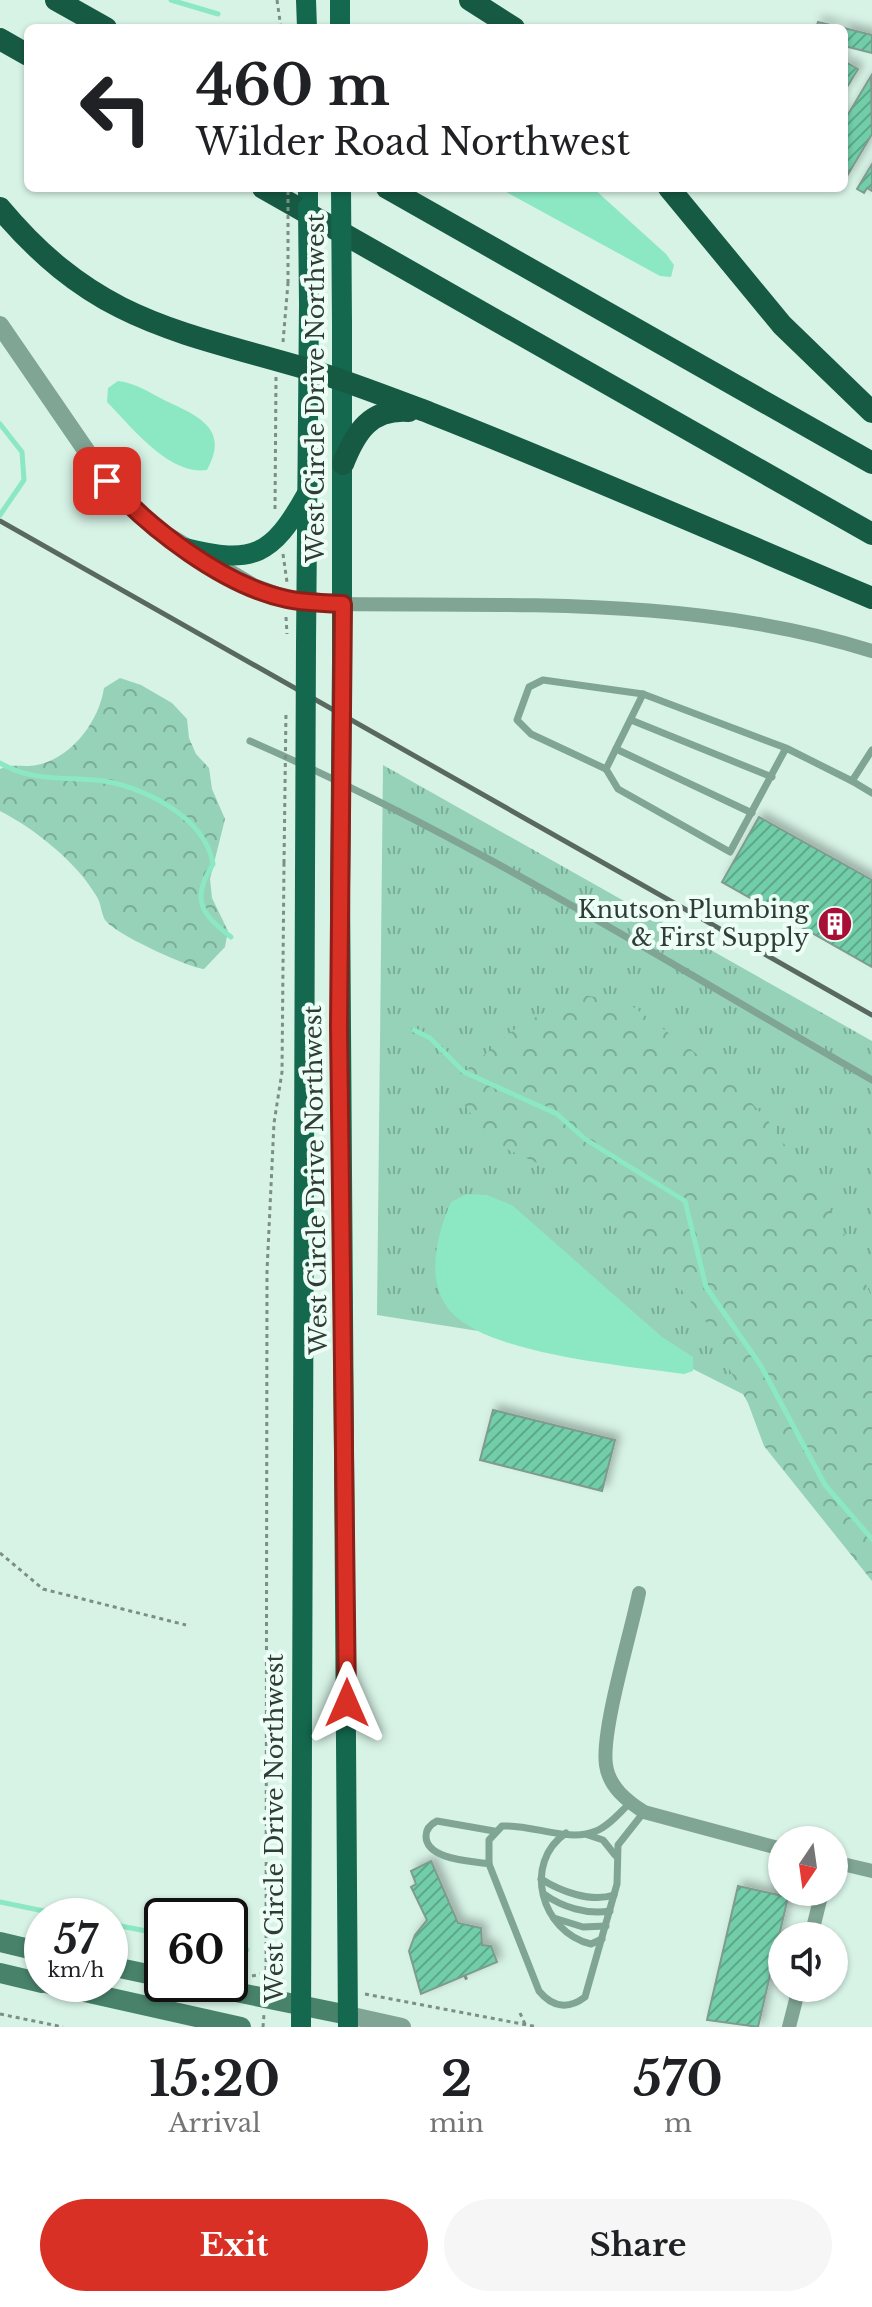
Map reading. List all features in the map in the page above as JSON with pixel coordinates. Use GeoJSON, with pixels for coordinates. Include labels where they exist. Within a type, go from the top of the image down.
{"type":"FeatureCollection","features":[{"type":"Feature","properties":{"kind":"highway"},"geometry":{"type":"LineString","coordinates":[[56,0],[99,24]]}},
{"type":"Feature","properties":{"kind":"highway"},"geometry":{"type":"LineString","coordinates":[[470,0],[508,24]]}},
{"type":"Feature","properties":{"kind":"highway"},"geometry":{"type":"LineString","coordinates":[[0,39],[24,53]]}},
{"type":"Feature","properties":{"kind":"highway"},"geometry":{"type":"LineString","coordinates":[[270,192],[872,534]]}},
{"type":"Feature","properties":{"kind":"highway"},"geometry":{"type":"LineString","coordinates":[[394,192],[872,463]]}},
{"type":"Feature","properties":{"kind":"highway"},"geometry":{"type":"LineString","coordinates":[[672,192],[794,338],[872,412]]}},
{"type":"Feature","properties":{"kind":"highway"},"geometry":{"type":"LineString","coordinates":[[0,208],[57,266],[110,304],[161,327],[308,369],[426,412],[872,598]]}},
{"type":"Feature","properties":{"kind":"highway"},"geometry":{"type":"LineString","coordinates":[[343,464],[358,432],[374,415],[394,410],[426,412]]}},
{"type":"Feature","properties":{"kind":"main road"},"geometry":{"type":"LineString","coordinates":[[306,0],[307,24]]}},
{"type":"Feature","properties":{"kind":"main road"},"geometry":{"type":"LineString","coordinates":[[340,0],[340,24]]}},
{"type":"Feature","properties":{"kind":"main road","name":"West Circle Drive Northwest"},"geometry":{"type":"LineString","coordinates":[[301,2027],[308,192]]}},
{"type":"Feature","properties":{"kind":"main road","name":"West Circle Drive Northwest"},"geometry":{"type":"LineString","coordinates":[[341,192],[343,604],[340,887],[348,2021]]}},
{"type":"Feature","properties":{"kind":"main road"},"geometry":{"type":"LineString","coordinates":[[185,548],[229,558],[254,555],[266,549],[286,529],[308,492]]}},
{"type":"Feature","properties":{"kind":"main road"},"geometry":{"type":"LineString","coordinates":[[0,1942],[24,1948]]}},
{"type":"Feature","properties":{"kind":"main road"},"geometry":{"type":"LineString","coordinates":[[0,1973],[24,1979]]}},
{"type":"Feature","properties":{"kind":"main road"},"geometry":{"type":"LineString","coordinates":[[248,1994],[301,2005],[348,2021]]}},
{"type":"Feature","properties":{"kind":"main road"},"geometry":{"type":"LineString","coordinates":[[128,2002],[241,2027]]}},
{"type":"Feature","properties":{"kind":"street"},"geometry":{"type":"LineString","coordinates":[[0,325],[107,481],[138,513],[185,548],[253,587],[307,602],[679,612],[761,623],[872,651]]}},
{"type":"Feature","properties":{"kind":"street"},"geometry":{"type":"LineString","coordinates":[[639,1593],[606,1754],[610,1780],[630,1803],[644,1812],[768,1845]]}},
{"type":"Feature","properties":{"kind":"street"},"geometry":{"type":"LineString","coordinates":[[848,1865],[872,1871]]}},
{"type":"Feature","properties":{"kind":"street"},"geometry":{"type":"LineString","coordinates":[[789,2027],[795,2002]]}},
{"type":"Feature","properties":{"kind":"street"},"geometry":{"type":"LineString","coordinates":[[348,2021],[402,2027]]}},
{"type":"Feature","properties":{"kind":"lane"},"geometry":{"type":"LineString","coordinates":[[786,748],[730,852],[618,789],[606,769],[531,734],[517,720],[529,687],[543,680],[643,694],[786,748],[872,793]]}},
{"type":"Feature","properties":{"kind":"lane"},"geometry":{"type":"LineString","coordinates":[[606,769],[643,694]]}},
{"type":"Feature","properties":{"kind":"lane"},"geometry":{"type":"LineString","coordinates":[[631,720],[772,777]]}},
{"type":"Feature","properties":{"kind":"lane"},"geometry":{"type":"LineString","coordinates":[[250,741],[390,809],[567,905],[872,1080]]}},
{"type":"Feature","properties":{"kind":"lane"},"geometry":{"type":"LineString","coordinates":[[616,749],[752,813]]}},
{"type":"Feature","properties":{"kind":"lane"},"geometry":{"type":"LineString","coordinates":[[852,781],[872,750]]}},
{"type":"Feature","properties":{"kind":"lane"},"geometry":{"type":"LineString","coordinates":[[582,1834],[599,1830],[630,1803]]}},
{"type":"Feature","properties":{"kind":"lane"},"geometry":{"type":"LineString","coordinates":[[616,1857],[603,1840],[582,1834],[520,1824],[502,1826],[494,1831],[487,1851],[489,1864],[539,1991],[546,2001],[564,2006],[585,1997],[614,1895],[616,1857],[625,1833],[644,1812]]}},
{"type":"Feature","properties":{"kind":"lane"},"geometry":{"type":"LineString","coordinates":[[489,1864],[441,1855],[428,1846],[426,1835],[429,1825],[437,1821],[494,1831]]}},
{"type":"Feature","properties":{"kind":"lane"},"geometry":{"type":"LineString","coordinates":[[566,1833],[545,1852],[541,1879],[544,1894],[554,1918],[567,1935],[591,1944],[602,1939]]}},
{"type":"Feature","properties":{"kind":"lane"},"geometry":{"type":"LineString","coordinates":[[541,1879],[560,1889],[589,1897],[614,1895]]}},
{"type":"Feature","properties":{"kind":"lane"},"geometry":{"type":"LineString","coordinates":[[544,1894],[569,1907],[599,1913],[610,1911]]}},
{"type":"Feature","properties":{"kind":"lane"},"geometry":{"type":"LineString","coordinates":[[554,1918],[583,1927],[606,1926]]}},
{"type":"Feature","properties":{"kind":"path"},"geometry":{"type":"LineString","coordinates":[[277,0],[280,24]]}},
{"type":"Feature","properties":{"kind":"path"},"geometry":{"type":"LineString","coordinates":[[274,519],[275,382],[286,333],[288,192]]}},
{"type":"Feature","properties":{"kind":"path"},"geometry":{"type":"LineString","coordinates":[[286,704],[282,1072],[274,1123],[267,1271],[266,1973],[301,1983]]}},
{"type":"Feature","properties":{"kind":"path"},"geometry":{"type":"LineString","coordinates":[[0,1553],[43,1589],[186,1625]]}},
{"type":"Feature","properties":{"kind":"path"},"geometry":{"type":"LineString","coordinates":[[465,1976],[468,1983]]}},
{"type":"Feature","properties":{"kind":"path"},"geometry":{"type":"LineString","coordinates":[[349,1990],[538,2027]]}},
{"type":"Feature","properties":{"kind":"path"},"geometry":{"type":"LineString","coordinates":[[520,2013],[525,2024]]}},
{"type":"Feature","properties":{"kind":"path"},"geometry":{"type":"LineString","coordinates":[[0,2014],[63,2027]]}},
{"type":"Feature","properties":{"kind":"green space"},"geometry":{"type":"Polygon","coordinates":[[[120,678],[141,685],[172,703],[187,719],[189,738],[196,754],[209,768],[212,789],[225,819],[210,879],[212,898],[228,931],[225,947],[204,969],[152,949],[111,926],[105,920],[89,884],[67,859],[41,837],[0,811],[0,769],[37,765],[62,755],[90,725],[104,688],[120,678]]]}},
{"type":"Feature","properties":{"kind":"green space"},"geometry":{"type":"Polygon","coordinates":[[[383,765],[872,1041],[872,1459],[681,1363],[377,1315],[383,765]]]}},
{"type":"Feature","properties":{"kind":"green space"},"geometry":{"type":"Polygon","coordinates":[[[578,994],[628,1003],[728,1077],[769,1122],[840,1225],[872,1298],[872,1581],[764,1446],[748,1403],[712,1338],[710,1327],[629,1222],[577,1181],[491,1142],[459,1097],[464,1072],[516,1028],[578,994]]]}},
{"type":"Feature","properties":{"kind":"shaded area"},"geometry":{"type":"Polygon","coordinates":[[[506,192],[597,192],[666,254],[674,265],[671,277],[660,276],[506,192]]]}},
{"type":"Feature","properties":{"kind":"shaded area"},"geometry":{"type":"Polygon","coordinates":[[[118,381],[188,411],[206,425],[215,443],[207,470],[193,470],[179,465],[139,436],[107,402],[108,388],[118,381]]]}},
{"type":"Feature","properties":{"kind":"shaded area"},"geometry":{"type":"Polygon","coordinates":[[[467,1194],[487,1195],[512,1205],[662,1337],[693,1357],[693,1371],[684,1374],[595,1362],[526,1348],[469,1326],[451,1312],[443,1300],[435,1272],[438,1243],[451,1202],[467,1194]]]}},
{"type":"Feature","properties":{"kind":"building"},"geometry":{"type":"Polygon","coordinates":[[[848,29],[872,35],[872,53],[848,47],[848,29]]]}},
{"type":"Feature","properties":{"kind":"building"},"geometry":{"type":"Polygon","coordinates":[[[848,63],[858,69],[848,85],[848,63]]]}},
{"type":"Feature","properties":{"kind":"building"},"geometry":{"type":"Polygon","coordinates":[[[871,76],[872,134],[848,174],[848,114],[871,76]]]}},
{"type":"Feature","properties":{"kind":"building"},"geometry":{"type":"Polygon","coordinates":[[[872,164],[872,191],[867,188],[864,193],[857,189],[872,164]]]}},
{"type":"Feature","properties":{"kind":"building","name":"Knutson Plumbing & First Supply"},"geometry":{"type":"Polygon","coordinates":[[[759,817],[872,880],[872,967],[722,882],[759,817]]]}},
{"type":"Feature","properties":{"kind":"building"},"geometry":{"type":"Polygon","coordinates":[[[493,1410],[615,1440],[602,1491],[480,1460],[493,1410]]]}},
{"type":"Feature","properties":{"kind":"building"},"geometry":{"type":"Polygon","coordinates":[[[431,1861],[458,1923],[481,1928],[482,1945],[491,1946],[497,1962],[421,1994],[409,1951],[415,1935],[427,1920],[411,1887],[416,1884],[411,1871],[431,1861]]]}},
{"type":"Feature","properties":{"kind":"building"},"geometry":{"type":"Polygon","coordinates":[[[738,1886],[768,1893],[768,1906],[786,1906],[782,1922],[768,1922],[768,1984],[758,2027],[707,2020],[738,1886]]]}},
{"type":"Feature","properties":{"kind":"waterway"},"geometry":{"type":"LineString","coordinates":[[171,0],[218,14]]}},
{"type":"Feature","properties":{"kind":"waterway"},"geometry":{"type":"LineString","coordinates":[[0,424],[22,452],[24,480],[0,515]]}},
{"type":"Feature","properties":{"kind":"waterway"},"geometry":{"type":"LineString","coordinates":[[0,763],[23,773],[95,780],[131,788],[184,817],[198,831],[213,864],[202,887],[202,905],[212,920],[231,937]]}},
{"type":"Feature","properties":{"kind":"waterway"},"geometry":{"type":"LineString","coordinates":[[414,1030],[430,1038],[464,1072],[557,1114],[585,1139],[685,1201],[706,1287],[761,1366],[825,1485],[872,1539]]}},
{"type":"Feature","properties":{"kind":"waterway"},"geometry":{"type":"LineString","coordinates":[[0,1902],[24,1907]]}},
{"type":"Feature","properties":{"kind":"waterway"},"geometry":{"type":"LineString","coordinates":[[128,1927],[144,1931]]}},
{"type":"Feature","properties":{"kind":"railway"},"geometry":{"type":"LineString","coordinates":[[0,521],[872,1015]]}},
{"type":"Feature","properties":{"kind":"place","name":"Knutson Plumbing & First Supply"},"geometry":{"type":"Point","coordinates":[835,924]}},
{"type":"Feature","properties":{"kind":"route"},"geometry":{"type":"LineString","coordinates":[[107,481],[156,529],[240,581],[286,599],[343,604],[339,1026],[347,1703]]}}]}
